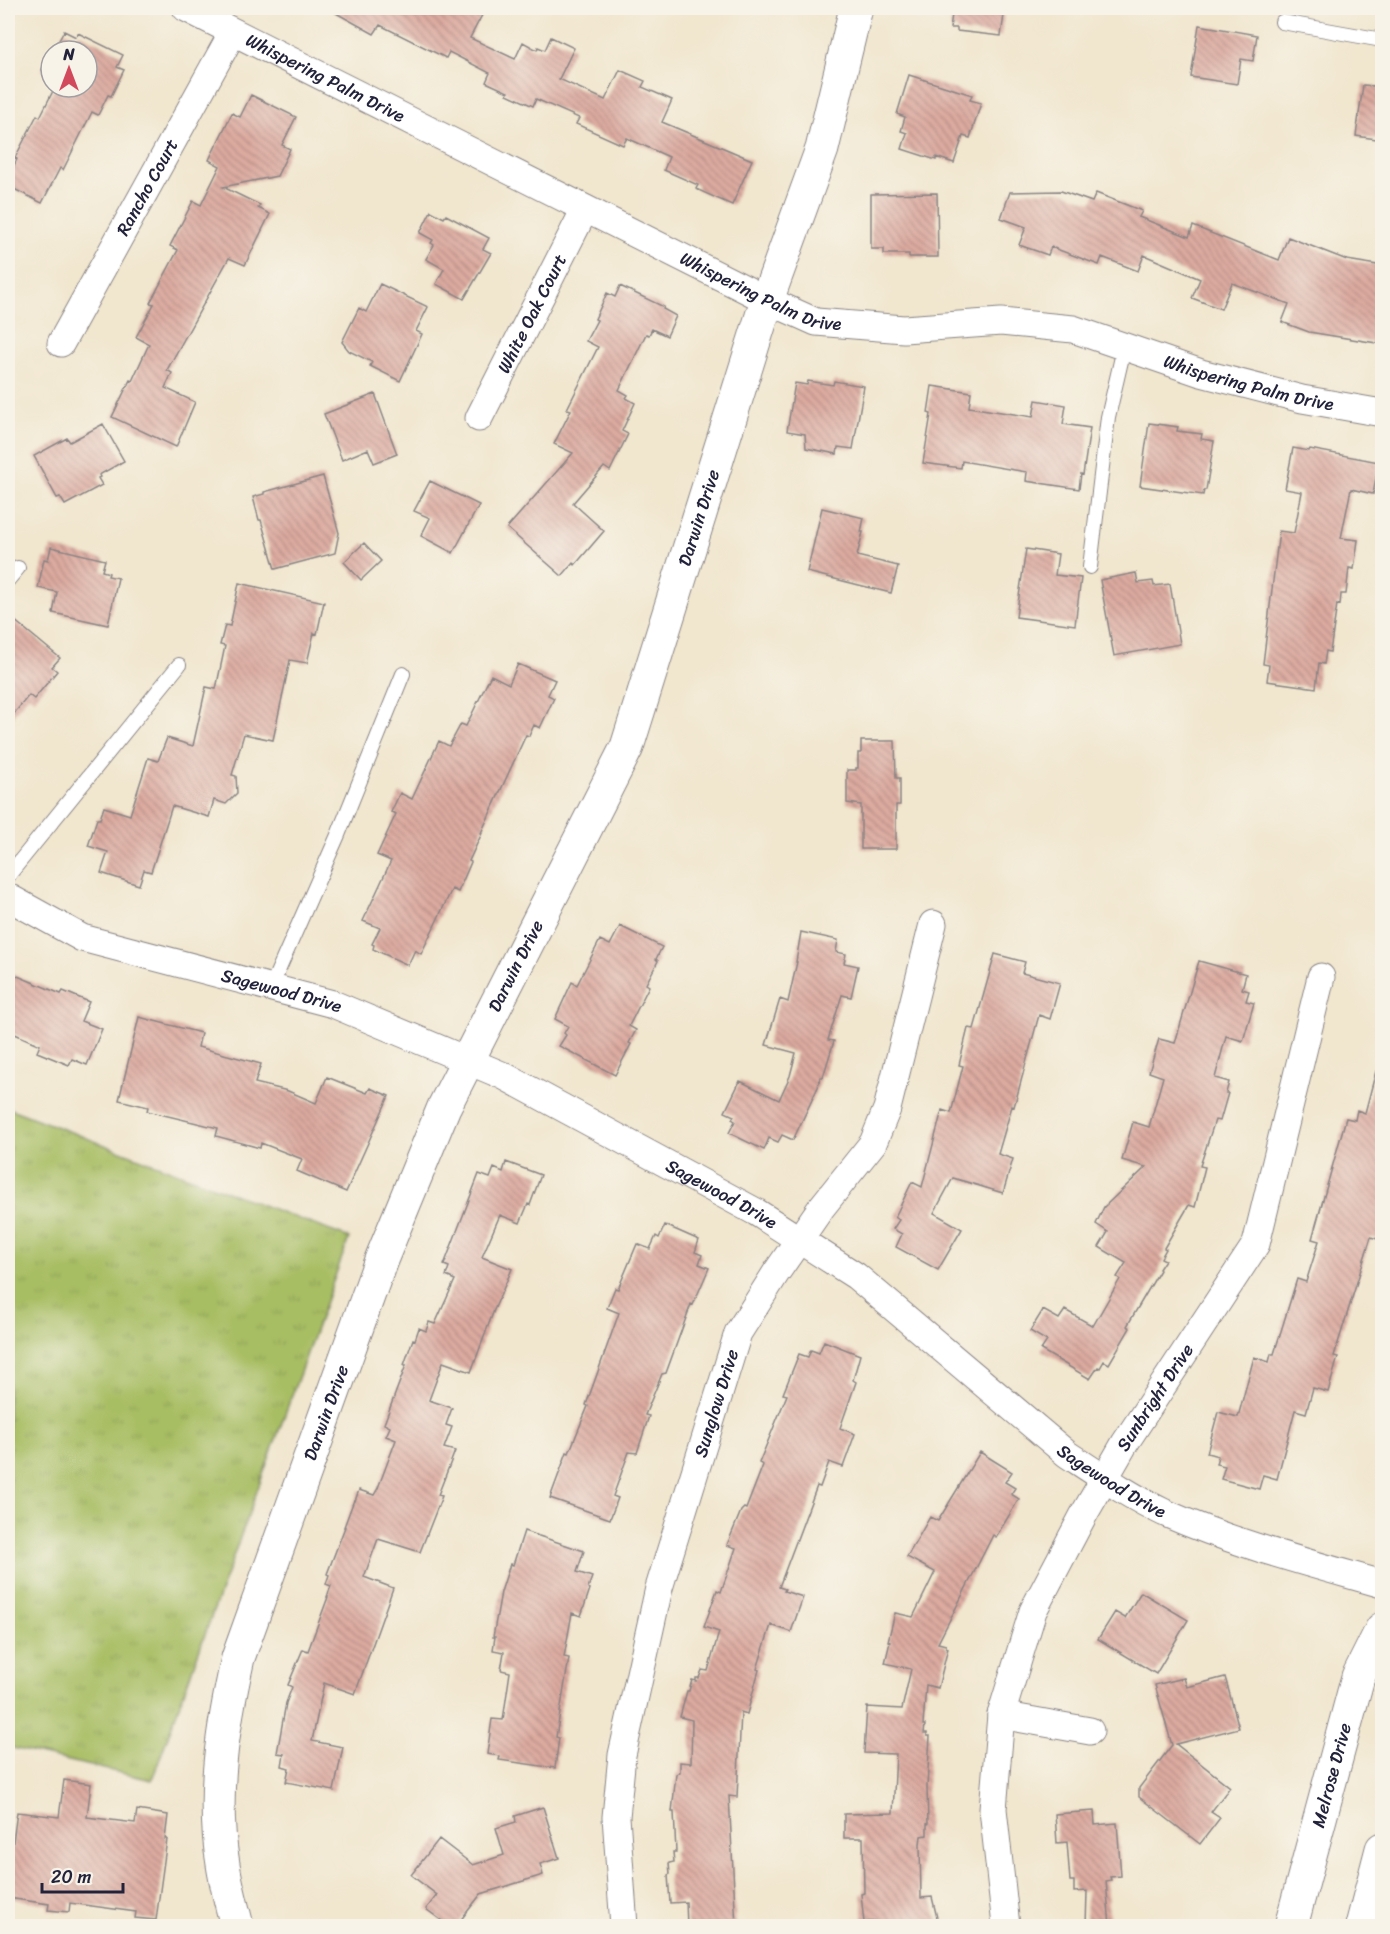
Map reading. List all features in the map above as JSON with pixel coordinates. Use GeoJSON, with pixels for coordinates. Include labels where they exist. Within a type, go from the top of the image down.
{"type":"FeatureCollection","features":[{"type":"Feature","properties":{"kind":"street","name":"Whispering Palm Drive"},"geometry":{"type":"LineString","coordinates":[[186,8],[767,300],[816,322],[904,329],[1001,322],[1073,329],[1201,374],[1302,399],[1383,413]]}},
{"type":"Feature","properties":{"kind":"street","name":"Darwin Drive"},"geometry":{"type":"LineString","coordinates":[[237,1926],[222,1862],[219,1809],[220,1755],[228,1702],[238,1658],[381,1260],[444,1107],[627,747],[767,300],[822,149],[856,8]]}},
{"type":"Feature","properties":{"kind":"street","name":"Rancho Court"},"geometry":{"type":"LineString","coordinates":[[62,343],[233,32]]}},
{"type":"Feature","properties":{"kind":"street","name":"White Oak Court"},"geometry":{"type":"LineString","coordinates":[[479,418],[585,209]]}},
{"type":"Feature","properties":{"kind":"street","name":"Sagewood Drive"},"geometry":{"type":"LineString","coordinates":[[8,897],[82,938],[333,1004],[504,1076],[735,1200],[856,1276],[1067,1454],[1105,1478],[1164,1512],[1246,1544],[1383,1584]]}},
{"type":"Feature","properties":{"kind":"street","name":"Sunglow Drive"},"geometry":{"type":"LineString","coordinates":[[624,1926],[616,1816],[621,1765],[659,1588],[738,1333],[821,1208],[873,1143],[887,1110],[933,924]]}},
{"type":"Feature","properties":{"kind":"street","name":"Sunbright Drive"},"geometry":{"type":"LineString","coordinates":[[1006,1926],[993,1809],[1001,1714],[1033,1611],[1125,1443],[1256,1244],[1321,977]]}},
{"type":"Feature","properties":{"kind":"street","name":"Melrose Drive"},"geometry":{"type":"LineString","coordinates":[[1291,1926],[1358,1677],[1383,1629]]}},
{"type":"Feature","properties":{"kind":"street"},"geometry":{"type":"LineString","coordinates":[[1001,1714],[1090,1731]]}},
{"type":"Feature","properties":{"kind":"street"},"geometry":{"type":"LineString","coordinates":[[1362,1926],[1383,1849]]}},
{"type":"Feature","properties":{"kind":"lane"},"geometry":{"type":"LineString","coordinates":[[1282,22],[1383,40]]}},
{"type":"Feature","properties":{"kind":"lane"},"geometry":{"type":"LineString","coordinates":[[1090,567],[1108,417],[1124,348]]}},
{"type":"Feature","properties":{"kind":"lane"},"geometry":{"type":"LineString","coordinates":[[8,580],[18,568]]}},
{"type":"Feature","properties":{"kind":"lane"},"geometry":{"type":"LineString","coordinates":[[8,876],[179,665]]}},
{"type":"Feature","properties":{"kind":"lane"},"geometry":{"type":"LineString","coordinates":[[271,987],[338,835],[403,674]]}},
{"type":"Feature","properties":{"kind":"green space"},"geometry":{"type":"Polygon","coordinates":[[[8,1108],[349,1238],[152,1780],[8,1747],[8,1108]]]}},
{"type":"Feature","properties":{"kind":"building"},"geometry":{"type":"Polygon","coordinates":[[[327,8],[468,8],[482,15],[470,38],[515,59],[523,42],[537,50],[538,47],[545,50],[551,37],[574,48],[559,79],[605,100],[620,70],[645,81],[642,87],[672,100],[662,122],[752,160],[732,205],[696,189],[698,185],[664,170],[669,157],[627,138],[623,145],[576,124],[579,118],[536,99],[533,106],[507,94],[508,92],[486,82],[490,73],[449,52],[446,58],[380,25],[374,34],[327,8]]]}},
{"type":"Feature","properties":{"kind":"building"},"geometry":{"type":"Polygon","coordinates":[[[953,8],[1005,8],[1001,36],[957,31],[957,28],[950,28],[953,8]]]}},
{"type":"Feature","properties":{"kind":"building"},"geometry":{"type":"Polygon","coordinates":[[[1199,25],[1257,35],[1253,61],[1241,59],[1237,84],[1191,77],[1199,25]]]}},
{"type":"Feature","properties":{"kind":"building"},"geometry":{"type":"Polygon","coordinates":[[[64,31],[76,37],[78,33],[90,39],[60,39],[64,31]]]}},
{"type":"Feature","properties":{"kind":"building"},"geometry":{"type":"Polygon","coordinates":[[[99,43],[123,55],[117,67],[124,70],[111,96],[108,95],[98,115],[92,112],[63,170],[60,168],[42,203],[8,186],[8,178],[17,159],[15,158],[37,115],[40,117],[49,99],[99,99],[99,43]]]}},
{"type":"Feature","properties":{"kind":"building"},"geometry":{"type":"Polygon","coordinates":[[[909,75],[972,95],[970,100],[981,103],[970,138],[963,136],[954,163],[902,149],[907,133],[901,131],[905,117],[897,114],[909,75]]]}},
{"type":"Feature","properties":{"kind":"building"},"geometry":{"type":"Polygon","coordinates":[[[1363,85],[1383,87],[1383,140],[1356,136],[1363,85]]]}},
{"type":"Feature","properties":{"kind":"building"},"geometry":{"type":"Polygon","coordinates":[[[251,95],[296,117],[282,145],[290,149],[277,176],[223,187],[260,205],[258,208],[270,214],[245,265],[229,258],[167,370],[172,373],[165,388],[195,402],[176,447],[112,417],[149,344],[136,337],[154,304],[150,303],[178,250],[170,246],[193,201],[201,205],[220,166],[209,160],[232,113],[240,117],[251,95]]]}},
{"type":"Feature","properties":{"kind":"building"},"geometry":{"type":"Polygon","coordinates":[[[1061,191],[1092,202],[1096,193],[1142,211],[1139,217],[1189,237],[1193,226],[1279,260],[1288,237],[1347,260],[1383,266],[1383,344],[1309,332],[1282,322],[1289,304],[1232,283],[1221,309],[1192,298],[1200,279],[1144,255],[1138,271],[1102,257],[1099,265],[1051,247],[1048,255],[1019,245],[1026,227],[1001,218],[1010,192],[1061,191]]]}},
{"type":"Feature","properties":{"kind":"building"},"geometry":{"type":"Polygon","coordinates":[[[937,193],[938,257],[909,257],[909,254],[884,254],[884,249],[871,249],[871,194],[937,193]]]}},
{"type":"Feature","properties":{"kind":"building"},"geometry":{"type":"Polygon","coordinates":[[[431,211],[444,218],[446,215],[489,238],[483,249],[491,253],[464,299],[436,284],[444,269],[426,259],[434,245],[431,243],[433,240],[420,233],[431,211]]]}},
{"type":"Feature","properties":{"kind":"building"},"geometry":{"type":"Polygon","coordinates":[[[380,284],[428,307],[416,331],[422,334],[400,381],[370,366],[372,362],[349,351],[342,342],[359,308],[366,312],[380,284]]]}},
{"type":"Feature","properties":{"kind":"building"},"geometry":{"type":"Polygon","coordinates":[[[620,286],[664,307],[663,309],[676,316],[667,336],[652,329],[649,335],[646,334],[619,390],[635,403],[622,431],[628,434],[610,471],[604,467],[573,503],[604,531],[575,565],[573,563],[562,576],[507,528],[573,453],[554,444],[571,410],[567,409],[598,347],[586,341],[597,320],[595,319],[607,293],[615,297],[620,286]]]}},
{"type":"Feature","properties":{"kind":"building"},"geometry":{"type":"Polygon","coordinates":[[[808,381],[833,385],[834,381],[864,386],[853,449],[838,447],[837,454],[806,448],[805,434],[787,431],[795,383],[807,385],[808,381]]]}},
{"type":"Feature","properties":{"kind":"building"},"geometry":{"type":"Polygon","coordinates":[[[932,386],[971,392],[969,407],[1033,417],[1036,400],[1066,405],[1063,424],[1090,428],[1079,489],[1026,481],[1027,472],[962,461],[961,468],[923,463],[931,414],[928,413],[932,386]]]}},
{"type":"Feature","properties":{"kind":"building"},"geometry":{"type":"Polygon","coordinates":[[[375,394],[397,454],[374,463],[368,449],[342,460],[324,414],[375,394]]]}},
{"type":"Feature","properties":{"kind":"building"},"geometry":{"type":"Polygon","coordinates":[[[1149,423],[1178,427],[1177,431],[1202,434],[1201,439],[1214,441],[1206,490],[1203,495],[1140,486],[1149,423]]]}},
{"type":"Feature","properties":{"kind":"building"},"geometry":{"type":"Polygon","coordinates":[[[103,424],[124,461],[99,475],[98,478],[102,485],[65,505],[60,497],[57,498],[34,456],[67,438],[70,442],[103,424]]]}},
{"type":"Feature","properties":{"kind":"building"},"geometry":{"type":"Polygon","coordinates":[[[1293,448],[1379,462],[1373,494],[1351,489],[1341,538],[1358,540],[1354,569],[1349,568],[1346,594],[1341,594],[1340,605],[1337,604],[1330,652],[1326,651],[1324,664],[1319,663],[1316,688],[1267,681],[1269,665],[1263,664],[1279,531],[1294,533],[1302,492],[1285,489],[1293,448]]]}},
{"type":"Feature","properties":{"kind":"building"},"geometry":{"type":"Polygon","coordinates":[[[323,476],[339,533],[335,553],[275,569],[253,497],[323,476]]]}},
{"type":"Feature","properties":{"kind":"building"},"geometry":{"type":"Polygon","coordinates":[[[430,481],[479,505],[453,553],[421,536],[430,518],[414,511],[430,481]]]}},
{"type":"Feature","properties":{"kind":"building"},"geometry":{"type":"Polygon","coordinates":[[[822,508],[864,518],[857,556],[898,566],[891,593],[807,572],[822,508]]]}},
{"type":"Feature","properties":{"kind":"building"},"geometry":{"type":"Polygon","coordinates":[[[364,543],[381,561],[361,580],[344,562],[364,543]]]}},
{"type":"Feature","properties":{"kind":"building"},"geometry":{"type":"Polygon","coordinates":[[[51,547],[105,560],[102,571],[109,573],[108,576],[118,578],[108,625],[53,613],[57,592],[38,588],[44,559],[48,560],[51,547]]]}},
{"type":"Feature","properties":{"kind":"building"},"geometry":{"type":"Polygon","coordinates":[[[1026,549],[1058,554],[1055,575],[1081,578],[1075,625],[1016,617],[1026,549]]]}},
{"type":"Feature","properties":{"kind":"building"},"geometry":{"type":"Polygon","coordinates":[[[1136,573],[1138,583],[1153,581],[1154,586],[1170,584],[1180,644],[1114,656],[1100,580],[1136,573]]]}},
{"type":"Feature","properties":{"kind":"building"},"geometry":{"type":"Polygon","coordinates":[[[239,583],[324,602],[317,634],[314,633],[307,663],[290,660],[273,740],[244,734],[232,775],[236,776],[237,793],[226,804],[214,800],[209,817],[172,806],[151,872],[144,870],[139,885],[101,873],[108,852],[88,846],[97,819],[100,819],[104,807],[130,815],[148,758],[158,761],[167,738],[193,746],[206,687],[216,689],[225,646],[220,645],[225,625],[230,626],[239,583]]]}},
{"type":"Feature","properties":{"kind":"building"},"geometry":{"type":"Polygon","coordinates":[[[8,615],[60,658],[52,667],[57,671],[34,699],[29,695],[8,721],[8,615]]]}},
{"type":"Feature","properties":{"kind":"building"},"geometry":{"type":"Polygon","coordinates":[[[518,664],[555,680],[548,695],[554,698],[540,728],[534,725],[529,736],[526,735],[481,833],[458,892],[452,889],[421,954],[415,950],[408,965],[373,949],[372,944],[380,928],[363,921],[391,861],[377,855],[396,814],[391,812],[400,793],[412,799],[439,741],[449,746],[461,724],[466,726],[491,675],[509,684],[518,664]]]}},
{"type":"Feature","properties":{"kind":"building"},"geometry":{"type":"Polygon","coordinates":[[[861,741],[895,741],[896,778],[900,778],[900,805],[896,805],[896,849],[861,849],[861,805],[847,803],[847,770],[858,768],[861,741]]]}},
{"type":"Feature","properties":{"kind":"building"},"geometry":{"type":"Polygon","coordinates":[[[620,926],[662,947],[656,959],[658,961],[646,984],[649,986],[629,1026],[636,1030],[629,1043],[631,1044],[615,1075],[559,1046],[566,1035],[564,1033],[568,1026],[555,1019],[572,982],[577,985],[600,940],[610,945],[620,926]]]}},
{"type":"Feature","properties":{"kind":"building"},"geometry":{"type":"Polygon","coordinates":[[[801,932],[838,940],[836,952],[846,954],[844,963],[858,966],[851,997],[842,995],[828,1040],[834,1041],[823,1077],[820,1077],[818,1087],[793,1140],[782,1135],[778,1142],[769,1138],[764,1150],[729,1133],[735,1121],[732,1119],[734,1116],[725,1112],[740,1081],[779,1100],[790,1076],[796,1053],[766,1045],[780,999],[788,1002],[801,932]]]}},
{"type":"Feature","properties":{"kind":"building"},"geometry":{"type":"Polygon","coordinates":[[[995,954],[1025,962],[1022,973],[1060,983],[1050,1019],[1039,1015],[1014,1107],[1012,1106],[998,1154],[1013,1159],[1003,1193],[953,1178],[934,1213],[962,1229],[938,1270],[896,1247],[902,1234],[893,1229],[899,1220],[895,1217],[912,1182],[922,1187],[942,1110],[951,1113],[963,1066],[959,1065],[968,1028],[974,1029],[995,954]]]}},
{"type":"Feature","properties":{"kind":"building"},"geometry":{"type":"Polygon","coordinates":[[[1199,961],[1246,974],[1242,989],[1249,991],[1246,1001],[1254,1003],[1243,1041],[1226,1036],[1215,1078],[1229,1082],[1226,1093],[1228,1093],[1220,1121],[1215,1120],[1200,1166],[1205,1167],[1195,1207],[1189,1205],[1164,1248],[1166,1249],[1161,1258],[1165,1260],[1127,1326],[1130,1328],[1109,1364],[1104,1361],[1090,1379],[1041,1350],[1047,1341],[1030,1331],[1043,1310],[1059,1319],[1065,1310],[1093,1326],[1120,1279],[1117,1277],[1126,1263],[1099,1247],[1108,1232],[1096,1224],[1104,1207],[1146,1167],[1122,1160],[1133,1122],[1149,1127],[1163,1077],[1149,1072],[1159,1039],[1175,1043],[1199,961]]]}},
{"type":"Feature","properties":{"kind":"building"},"geometry":{"type":"Polygon","coordinates":[[[8,972],[61,994],[63,991],[89,1002],[81,1021],[102,1029],[87,1065],[72,1059],[69,1065],[37,1052],[40,1045],[8,1031],[8,972]]]}},
{"type":"Feature","properties":{"kind":"building"},"geometry":{"type":"Polygon","coordinates":[[[139,1017],[201,1033],[198,1047],[261,1064],[255,1083],[288,1091],[316,1103],[327,1077],[367,1093],[370,1088],[389,1096],[346,1192],[297,1171],[302,1159],[261,1143],[260,1148],[216,1136],[218,1128],[147,1111],[148,1107],[119,1100],[139,1017]]]}},
{"type":"Feature","properties":{"kind":"building"},"geometry":{"type":"Polygon","coordinates":[[[1376,1071],[1383,1072],[1383,1241],[1371,1237],[1334,1356],[1338,1357],[1328,1392],[1313,1388],[1306,1413],[1295,1410],[1277,1479],[1263,1475],[1259,1489],[1221,1479],[1225,1466],[1216,1464],[1218,1456],[1207,1453],[1218,1412],[1238,1417],[1254,1357],[1269,1362],[1271,1354],[1274,1354],[1297,1279],[1306,1282],[1319,1241],[1312,1239],[1346,1118],[1355,1120],[1357,1110],[1365,1113],[1376,1071]]]}},
{"type":"Feature","properties":{"kind":"building"},"geometry":{"type":"Polygon","coordinates":[[[506,1162],[541,1175],[530,1205],[528,1204],[520,1223],[500,1215],[482,1257],[512,1269],[471,1372],[443,1362],[429,1400],[452,1408],[446,1425],[452,1427],[444,1448],[455,1451],[438,1495],[442,1496],[420,1552],[378,1539],[364,1577],[393,1588],[355,1694],[324,1683],[312,1741],[343,1747],[334,1791],[286,1782],[289,1768],[282,1766],[284,1754],[277,1753],[286,1703],[292,1687],[288,1685],[303,1649],[308,1651],[328,1597],[331,1586],[326,1584],[329,1575],[327,1574],[359,1490],[374,1495],[378,1488],[396,1440],[386,1436],[390,1427],[384,1424],[413,1339],[415,1340],[419,1328],[426,1331],[429,1322],[435,1324],[455,1280],[446,1276],[449,1267],[444,1265],[479,1174],[490,1178],[494,1168],[503,1172],[506,1162]]]}},
{"type":"Feature","properties":{"kind":"building"},"geometry":{"type":"Polygon","coordinates":[[[665,1225],[699,1240],[695,1252],[702,1255],[699,1264],[709,1268],[693,1305],[691,1304],[666,1373],[662,1374],[645,1415],[649,1416],[637,1453],[629,1452],[613,1496],[618,1498],[610,1519],[550,1498],[567,1452],[569,1453],[588,1406],[586,1405],[619,1313],[607,1308],[615,1288],[618,1289],[637,1244],[650,1249],[656,1236],[659,1238],[665,1225]]]}},
{"type":"Feature","properties":{"kind":"building"},"geometry":{"type":"Polygon","coordinates":[[[824,1341],[860,1355],[853,1380],[856,1382],[840,1428],[855,1434],[843,1467],[829,1462],[820,1487],[817,1486],[779,1587],[803,1597],[791,1632],[771,1625],[757,1669],[759,1670],[747,1714],[741,1712],[737,1797],[729,1796],[736,1926],[687,1926],[686,1902],[670,1903],[668,1875],[670,1874],[669,1863],[674,1862],[673,1852],[676,1852],[674,1812],[672,1812],[676,1774],[680,1772],[680,1762],[691,1763],[692,1720],[680,1717],[692,1680],[696,1681],[696,1678],[699,1678],[702,1670],[708,1671],[719,1632],[704,1627],[717,1590],[721,1592],[736,1548],[727,1545],[741,1511],[746,1509],[763,1465],[759,1463],[787,1395],[783,1394],[799,1354],[808,1357],[811,1350],[819,1353],[824,1341]]]}},
{"type":"Feature","properties":{"kind":"building"},"geometry":{"type":"Polygon","coordinates":[[[980,1452],[1012,1472],[1005,1482],[1015,1488],[1011,1494],[1019,1499],[996,1537],[993,1535],[938,1643],[948,1648],[938,1688],[926,1685],[923,1725],[925,1725],[924,1733],[930,1736],[927,1787],[928,1824],[927,1835],[921,1836],[920,1844],[921,1898],[932,1897],[939,1926],[876,1926],[875,1921],[864,1923],[861,1894],[864,1893],[863,1838],[844,1838],[844,1814],[893,1813],[896,1754],[864,1753],[867,1707],[902,1709],[911,1669],[885,1663],[890,1642],[888,1641],[895,1613],[913,1617],[935,1572],[907,1557],[930,1517],[938,1521],[980,1452]]]}},
{"type":"Feature","properties":{"kind":"building"},"geometry":{"type":"Polygon","coordinates":[[[524,1531],[584,1551],[577,1572],[592,1577],[581,1616],[572,1613],[564,1657],[569,1658],[556,1737],[559,1738],[555,1768],[499,1760],[500,1756],[487,1754],[492,1719],[503,1720],[510,1672],[501,1670],[504,1652],[493,1650],[495,1637],[493,1637],[501,1592],[524,1531]]]}},
{"type":"Feature","properties":{"kind":"building"},"geometry":{"type":"Polygon","coordinates":[[[1141,1592],[1188,1620],[1156,1674],[1098,1639],[1115,1612],[1125,1618],[1141,1592]]]}},
{"type":"Feature","properties":{"kind":"building"},"geometry":{"type":"Polygon","coordinates":[[[1225,1677],[1239,1728],[1176,1744],[1230,1787],[1211,1812],[1220,1818],[1200,1844],[1139,1797],[1139,1788],[1172,1745],[1155,1685],[1184,1678],[1187,1687],[1225,1677]]]}},
{"type":"Feature","properties":{"kind":"building"},"geometry":{"type":"Polygon","coordinates":[[[64,1780],[91,1784],[87,1817],[135,1823],[137,1810],[168,1815],[156,1920],[135,1918],[136,1912],[70,1903],[69,1912],[48,1910],[49,1904],[8,1898],[8,1879],[17,1812],[59,1817],[64,1780]]]}},
{"type":"Feature","properties":{"kind":"building"},"geometry":{"type":"Polygon","coordinates":[[[543,1807],[559,1858],[540,1864],[543,1875],[481,1894],[456,1926],[449,1926],[426,1909],[437,1895],[411,1875],[439,1839],[473,1865],[504,1855],[496,1828],[516,1822],[515,1816],[543,1807]]]}},
{"type":"Feature","properties":{"kind":"building"},"geometry":{"type":"Polygon","coordinates":[[[1094,1811],[1095,1825],[1117,1823],[1121,1876],[1110,1877],[1111,1880],[1106,1881],[1110,1926],[1086,1926],[1087,1891],[1074,1892],[1074,1881],[1070,1881],[1067,1842],[1057,1843],[1055,1814],[1094,1811]]]}}]}
